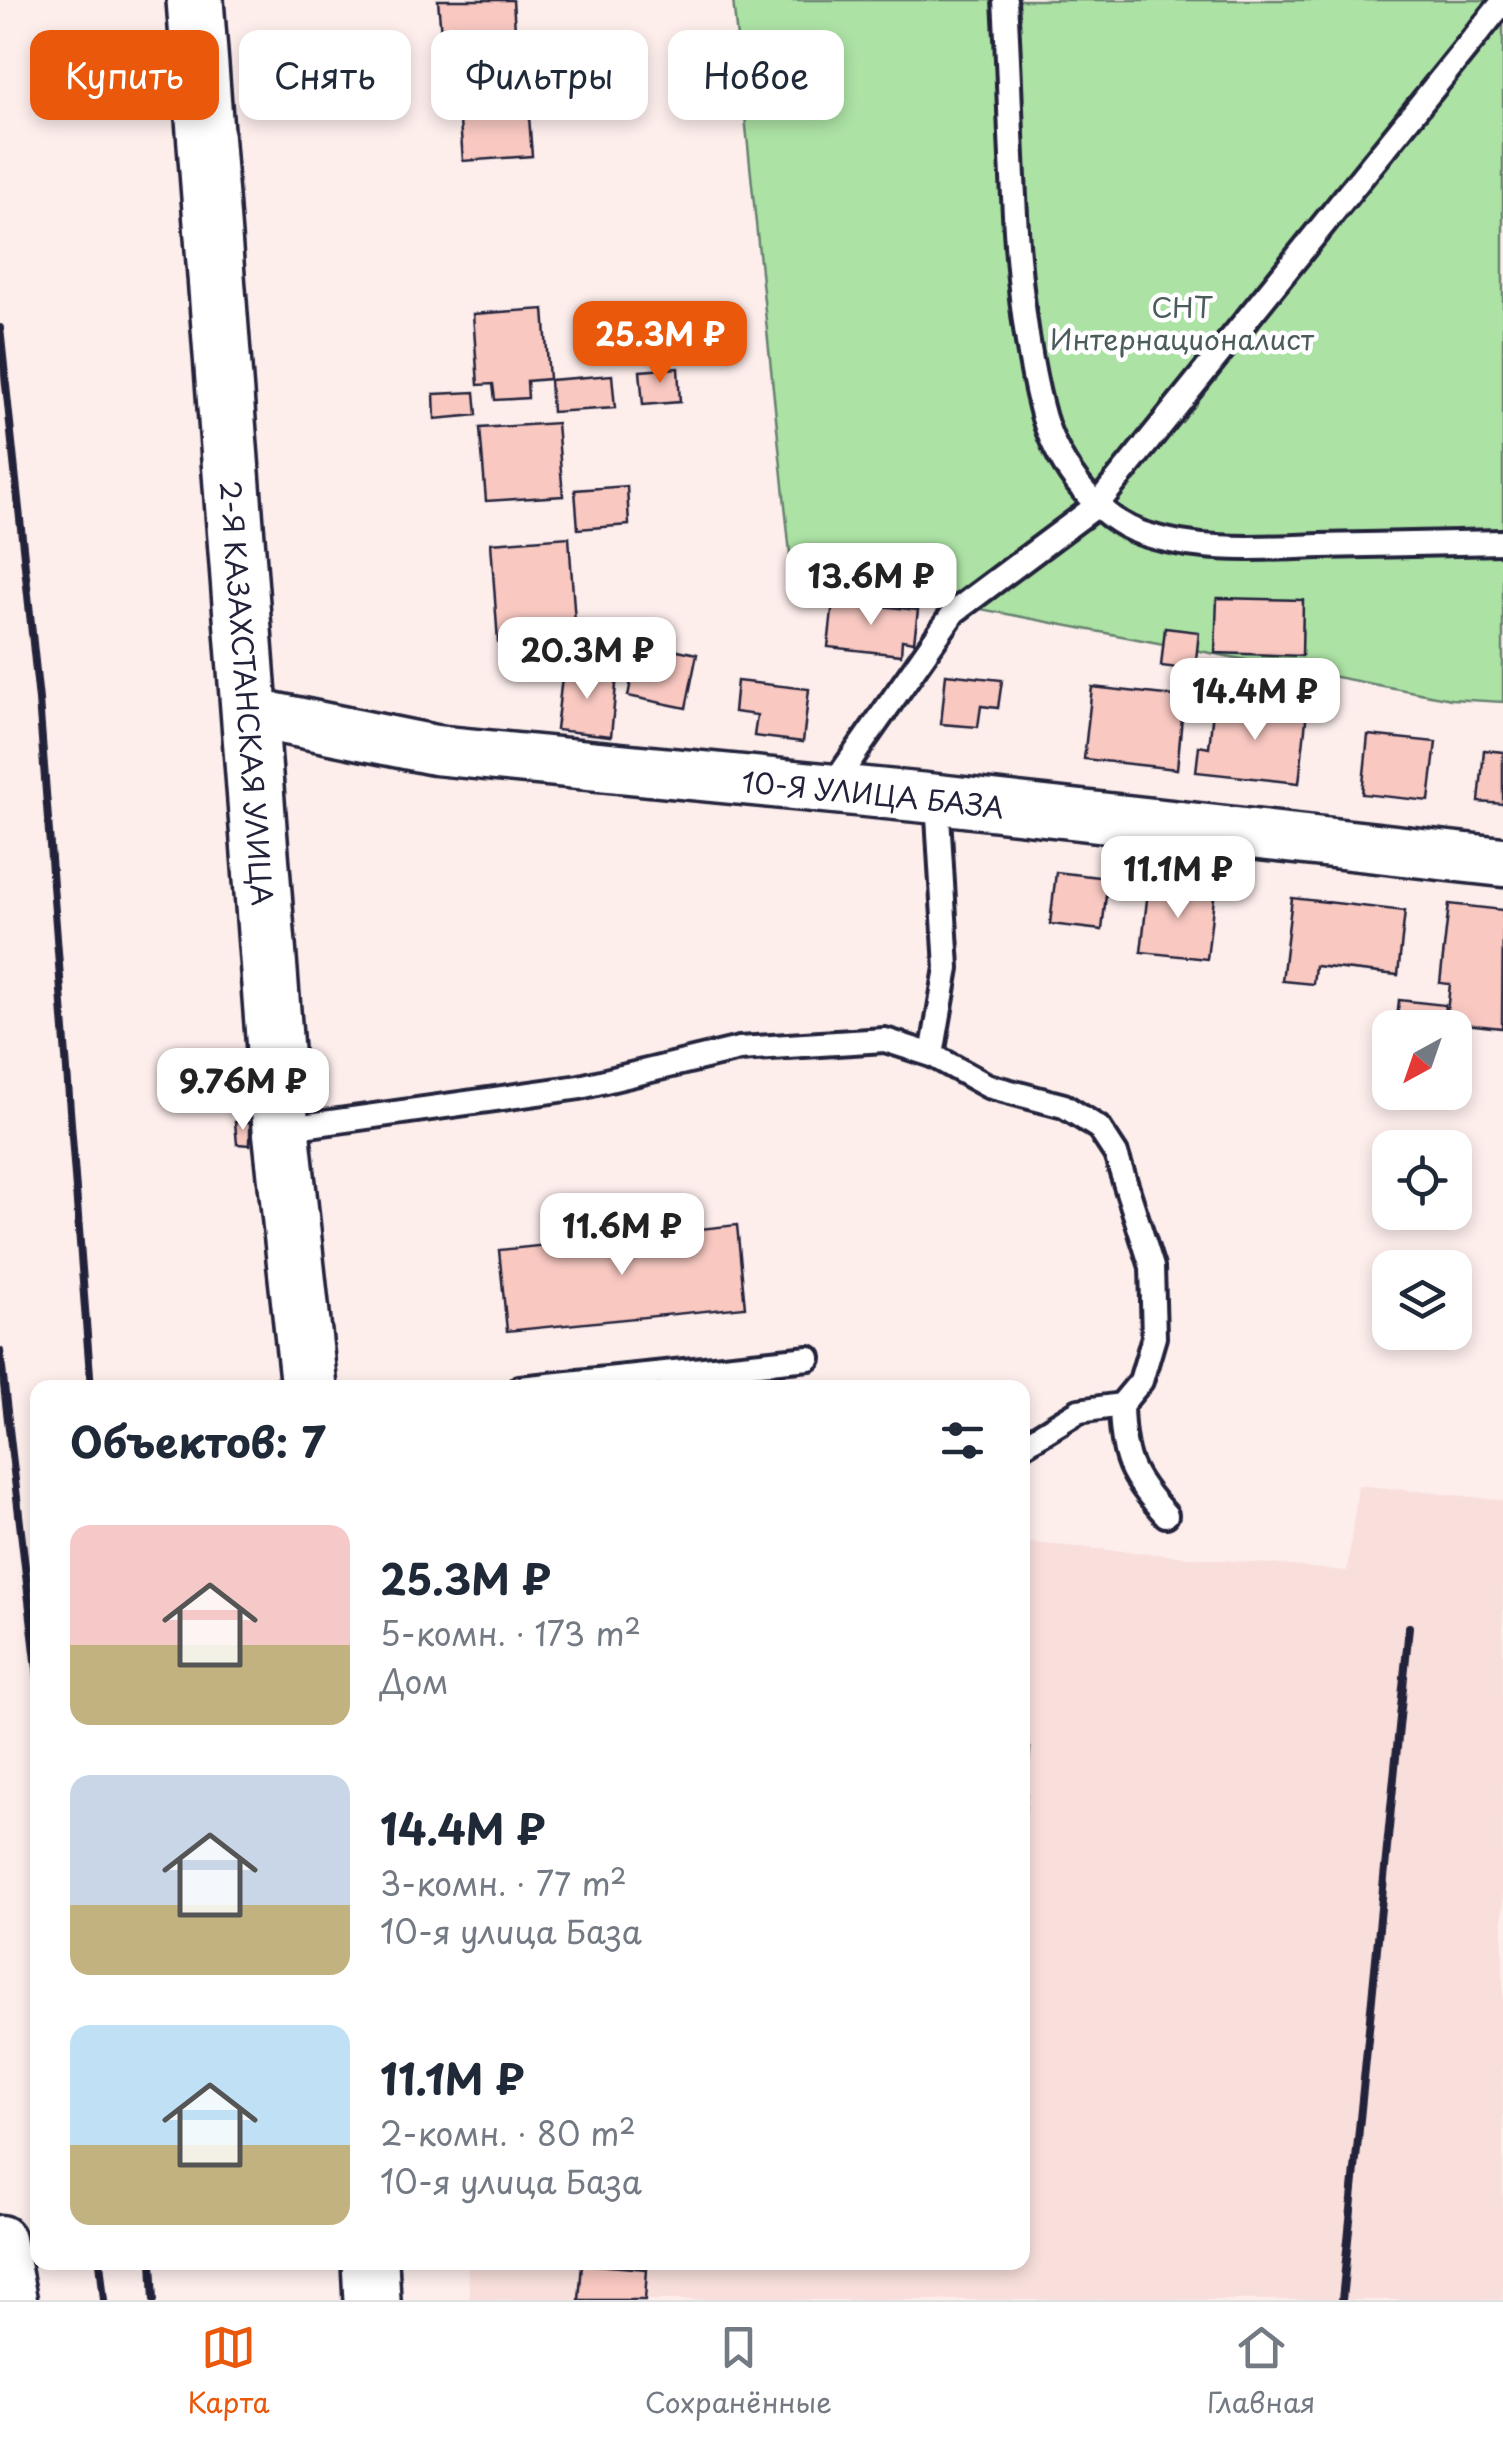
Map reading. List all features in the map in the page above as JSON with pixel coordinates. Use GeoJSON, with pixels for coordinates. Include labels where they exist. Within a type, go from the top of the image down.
{"type":"FeatureCollection","features":[{"type":"Feature","properties":{"kind":"street","name":"2-Я КАЗАХСТАНСКАЯ УЛИЦА"},"geometry":{"type":"LineString","coordinates":[[194,0],[281,1129],[309,1380]]}},
{"type":"Feature","properties":{"kind":"street","name":"10-Я УЛИЦА БАЗА"},"geometry":{"type":"LineString","coordinates":[[247,712],[435,750],[937,799],[1503,862]]}},
{"type":"Feature","properties":{"kind":"street"},"geometry":{"type":"LineString","coordinates":[[0,2240],[12,2300]]}},
{"type":"Feature","properties":{"kind":"street"},"geometry":{"type":"LineString","coordinates":[[370,2270],[372,2300]]}},
{"type":"Feature","properties":{"kind":"lane"},"geometry":{"type":"LineString","coordinates":[[1006,0],[1024,306],[1042,410],[1066,464],[1096,506],[1138,532],[1180,543],[1237,548],[1503,542]]}},
{"type":"Feature","properties":{"kind":"lane"},"geometry":{"type":"LineString","coordinates":[[830,789],[954,612],[1096,506],[1503,2]]}},
{"type":"Feature","properties":{"kind":"lane"},"geometry":{"type":"LineString","coordinates":[[932,1056],[948,968],[937,799]]}},
{"type":"Feature","properties":{"kind":"lane"},"geometry":{"type":"LineString","coordinates":[[281,1129],[580,1087],[739,1049],[885,1040],[932,1056],[988,1086],[1064,1106],[1099,1128],[1116,1154],[1152,1267],[1154,1338],[1141,1380],[1121,1405],[1122,1449],[1139,1486],[1166,1515]]}},
{"type":"Feature","properties":{"kind":"lane"},"geometry":{"type":"LineString","coordinates":[[597,1380],[810,1358]]}},
{"type":"Feature","properties":{"kind":"lane"},"geometry":{"type":"LineString","coordinates":[[1030,1441],[1078,1411],[1121,1405]]}},
{"type":"Feature","properties":{"kind":"shaded area"},"geometry":{"type":"Polygon","coordinates":[[[1358,1485],[1503,1500],[1503,2300],[470,2300],[468,2270],[1030,2270],[1030,1543],[1347,1571],[1358,1485]]]}},
{"type":"Feature","properties":{"kind":"green space","name":"СНТ Интернационалист"},"geometry":{"type":"Polygon","coordinates":[[[733,0],[1503,0],[1503,702],[1451,699],[792,573],[745,120],[844,120],[844,30],[736,30],[733,0]]]}},
{"type":"Feature","properties":{"kind":"building"},"geometry":{"type":"Polygon","coordinates":[[[438,0],[513,0],[515,30],[441,30],[438,0]]]}},
{"type":"Feature","properties":{"kind":"building"},"geometry":{"type":"Polygon","coordinates":[[[460,120],[529,120],[532,156],[463,161],[460,120]]]}},
{"type":"Feature","properties":{"kind":"building"},"geometry":{"type":"Polygon","coordinates":[[[544,309],[549,379],[527,381],[528,398],[495,400],[493,384],[478,385],[473,314],[544,309]]]}},
{"type":"Feature","properties":{"kind":"building"},"geometry":{"type":"Polygon","coordinates":[[[678,368],[680,402],[643,405],[640,371],[678,368]]]}},
{"type":"Feature","properties":{"kind":"building"},"geometry":{"type":"Polygon","coordinates":[[[612,375],[615,408],[552,412],[550,380],[612,375]]]}},
{"type":"Feature","properties":{"kind":"building"},"geometry":{"type":"Polygon","coordinates":[[[475,392],[477,415],[435,419],[434,394],[475,392]]]}},
{"type":"Feature","properties":{"kind":"building"},"geometry":{"type":"Polygon","coordinates":[[[557,423],[563,496],[486,501],[480,428],[557,423]]]}},
{"type":"Feature","properties":{"kind":"building"},"geometry":{"type":"Polygon","coordinates":[[[627,486],[629,525],[578,529],[575,490],[627,486]]]}},
{"type":"Feature","properties":{"kind":"building"},"geometry":{"type":"Polygon","coordinates":[[[569,537],[576,636],[498,642],[491,543],[569,537]]]}},
{"type":"Feature","properties":{"kind":"building"},"geometry":{"type":"Polygon","coordinates":[[[1217,598],[1303,600],[1302,656],[1215,653],[1217,598]]]}},
{"type":"Feature","properties":{"kind":"building"},"geometry":{"type":"Polygon","coordinates":[[[833,601],[918,610],[914,642],[902,640],[901,655],[828,647],[833,601]]]}},
{"type":"Feature","properties":{"kind":"building"},"geometry":{"type":"Polygon","coordinates":[[[1165,628],[1199,632],[1195,670],[1161,666],[1165,628]]]}},
{"type":"Feature","properties":{"kind":"building"},"geometry":{"type":"Polygon","coordinates":[[[639,642],[697,654],[686,708],[628,696],[639,642]]]}},
{"type":"Feature","properties":{"kind":"building"},"geometry":{"type":"Polygon","coordinates":[[[563,668],[617,675],[611,736],[556,730],[563,668]]]}},
{"type":"Feature","properties":{"kind":"building"},"geometry":{"type":"Polygon","coordinates":[[[946,674],[1002,680],[998,708],[981,706],[978,727],[941,724],[946,674]]]}},
{"type":"Feature","properties":{"kind":"building"},"geometry":{"type":"Polygon","coordinates":[[[737,681],[809,689],[803,742],[754,736],[757,715],[734,712],[737,681]]]}},
{"type":"Feature","properties":{"kind":"building"},"geometry":{"type":"Polygon","coordinates":[[[1092,687],[1184,697],[1177,769],[1084,759],[1092,687]]]}},
{"type":"Feature","properties":{"kind":"building"},"geometry":{"type":"Polygon","coordinates":[[[1214,701],[1307,711],[1299,783],[1196,772],[1199,746],[1209,748],[1214,701]]]}},
{"type":"Feature","properties":{"kind":"building"},"geometry":{"type":"Polygon","coordinates":[[[1368,735],[1436,742],[1429,801],[1362,794],[1368,735]]]}},
{"type":"Feature","properties":{"kind":"building"},"geometry":{"type":"Polygon","coordinates":[[[1484,750],[1503,752],[1503,804],[1479,802],[1484,750]]]}},
{"type":"Feature","properties":{"kind":"building"},"geometry":{"type":"Polygon","coordinates":[[[1056,872],[1108,878],[1102,930],[1050,924],[1056,872]]]}},
{"type":"Feature","properties":{"kind":"building"},"geometry":{"type":"Polygon","coordinates":[[[1149,882],[1215,889],[1207,959],[1141,952],[1149,882]]]}},
{"type":"Feature","properties":{"kind":"building"},"geometry":{"type":"Polygon","coordinates":[[[1292,898],[1405,911],[1398,975],[1315,966],[1313,984],[1282,981],[1292,898]]]}},
{"type":"Feature","properties":{"kind":"building"},"geometry":{"type":"Polygon","coordinates":[[[1449,904],[1503,910],[1502,1028],[1472,1025],[1472,1010],[1447,1010],[1450,984],[1440,983],[1449,904]]]}},
{"type":"Feature","properties":{"kind":"building"},"geometry":{"type":"Polygon","coordinates":[[[1399,1000],[1445,1005],[1445,1010],[1398,1010],[1399,1000]]]}},
{"type":"Feature","properties":{"kind":"building"},"geometry":{"type":"Polygon","coordinates":[[[235,1122],[250,1122],[250,1145],[237,1144],[235,1122]]]}},
{"type":"Feature","properties":{"kind":"building"},"geometry":{"type":"Polygon","coordinates":[[[737,1225],[745,1307],[507,1331],[499,1250],[737,1225]]]}},
{"type":"Feature","properties":{"kind":"building"},"geometry":{"type":"Polygon","coordinates":[[[582,2270],[647,2270],[645,2300],[579,2300],[582,2270]]]}},
{"type":"Feature","properties":{"kind":"railway"},"geometry":{"type":"LineString","coordinates":[[0,328],[39,700],[90,1380]]}},
{"type":"Feature","properties":{"kind":"railway"},"geometry":{"type":"LineString","coordinates":[[0,1351],[30,1609]]}},
{"type":"Feature","properties":{"kind":"railway"},"geometry":{"type":"LineString","coordinates":[[1342,2300],[1409,1627]]}},
{"type":"Feature","properties":{"kind":"railway"},"geometry":{"type":"LineString","coordinates":[[101,2270],[104,2300]]}},
{"type":"Feature","properties":{"kind":"railway"},"geometry":{"type":"LineString","coordinates":[[152,2270],[154,2300]]}}]}
